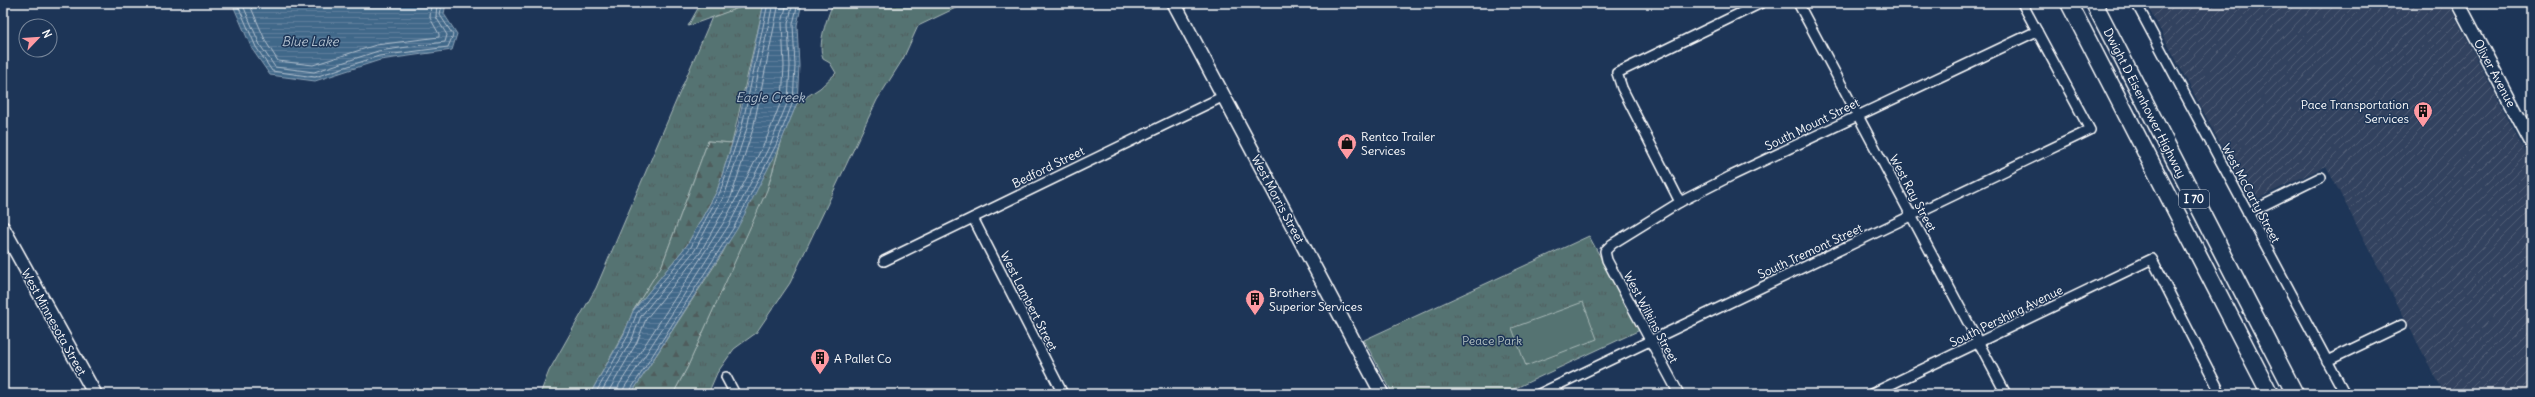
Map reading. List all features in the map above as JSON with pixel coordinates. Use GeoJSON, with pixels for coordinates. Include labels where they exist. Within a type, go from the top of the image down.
{"type":"FeatureCollection","features":[{"type":"Feature","properties":{"kind":"highway","name":"Dwight D Eisenhower Highway"},"geometry":{"type":"LineString","coordinates":[[2069,3],[2270,394]]}},
{"type":"Feature","properties":{"kind":"highway","name":"Dwight D Eisenhower Highway"},"geometry":{"type":"LineString","coordinates":[[2094,3],[2295,394]]}},
{"type":"Feature","properties":{"kind":"main road","name":"West Morris Street"},"geometry":{"type":"LineString","coordinates":[[1174,3],[1382,394]]}},
{"type":"Feature","properties":{"kind":"main road","name":"Oliver Avenue"},"geometry":{"type":"LineString","coordinates":[[2458,3],[2532,143]]}},
{"type":"Feature","properties":{"kind":"main road","name":"West Minnesota Street"},"geometry":{"type":"LineString","coordinates":[[3,228],[95,394]]}},
{"type":"Feature","properties":{"kind":"street"},"geometry":{"type":"LineString","coordinates":[[1680,202],[1622,88],[1617,73],[1761,3]]}},
{"type":"Feature","properties":{"kind":"street","name":"West Ray Street"},"geometry":{"type":"LineString","coordinates":[[1798,3],[2006,394]]}},
{"type":"Feature","properties":{"kind":"street"},"geometry":{"type":"LineString","coordinates":[[2022,3],[2037,30]]}},
{"type":"Feature","properties":{"kind":"street","name":"West McCarty Street"},"geometry":{"type":"LineString","coordinates":[[2136,3],[2345,394]]}},
{"type":"Feature","properties":{"kind":"street","name":"South Mount Street"},"geometry":{"type":"LineString","coordinates":[[1605,251],[1612,244],[1659,217],[1680,202],[2037,30]]}},
{"type":"Feature","properties":{"kind":"street","name":"South Tremont Street"},"geometry":{"type":"LineString","coordinates":[[1539,394],[2090,130],[2037,30]]}},
{"type":"Feature","properties":{"kind":"street","name":"Bedford Street"},"geometry":{"type":"LineString","coordinates":[[884,261],[1224,96]]}},
{"type":"Feature","properties":{"kind":"street"},"geometry":{"type":"LineString","coordinates":[[2248,213],[2321,177]]}},
{"type":"Feature","properties":{"kind":"street","name":"West Lambert Street"},"geometry":{"type":"LineString","coordinates":[[973,218],[1063,394]]}},
{"type":"Feature","properties":{"kind":"street","name":"West Wilkins Street"},"geometry":{"type":"LineString","coordinates":[[1605,251],[1607,260],[1679,394]]}},
{"type":"Feature","properties":{"kind":"street","name":"South Pershing Avenue"},"geometry":{"type":"LineString","coordinates":[[1871,394],[2152,259],[2221,394]]}},
{"type":"Feature","properties":{"kind":"street"},"geometry":{"type":"LineString","coordinates":[[2327,361],[2402,325]]}},
{"type":"Feature","properties":{"kind":"street"},"geometry":{"type":"LineString","coordinates":[[726,377],[735,394]]}},
{"type":"Feature","properties":{"kind":"shaded area"},"geometry":{"type":"Polygon","coordinates":[[[2146,3],[2448,3],[2532,165],[2532,394],[2444,394],[2326,166],[2251,202],[2146,3]]]}},
{"type":"Feature","properties":{"kind":"green space"},"geometry":{"type":"Polygon","coordinates":[[[701,3],[752,3],[688,26],[701,3]]]}},
{"type":"Feature","properties":{"kind":"green space"},"geometry":{"type":"Polygon","coordinates":[[[752,3],[764,3],[732,143],[708,141],[662,265],[633,311],[626,329],[590,394],[540,394],[549,371],[596,288],[712,17],[752,3]]]}},
{"type":"Feature","properties":{"kind":"green space"},"geometry":{"type":"Polygon","coordinates":[[[833,3],[966,3],[918,26],[903,59],[877,100],[790,283],[756,333],[734,349],[717,373],[708,394],[673,394],[687,368],[768,187],[782,139],[797,103],[820,88],[836,73],[830,63],[823,59],[821,53],[822,38],[833,3]]]}},
{"type":"Feature","properties":{"kind":"green space"},"geometry":{"type":"Polygon","coordinates":[[[782,139],[767,190],[687,368],[673,394],[631,394],[722,254],[782,139]]]}},
{"type":"Feature","properties":{"kind":"green space"},"geometry":{"type":"Polygon","coordinates":[[[708,141],[732,143],[717,191],[687,245],[633,311],[662,265],[708,141]]]}},
{"type":"Feature","properties":{"kind":"green space","name":"Peace Park"},"geometry":{"type":"Polygon","coordinates":[[[1589,236],[1640,330],[1503,394],[1393,394],[1364,340],[1589,236]]]}},
{"type":"Feature","properties":{"kind":"green space"},"geometry":{"type":"Polygon","coordinates":[[[1583,302],[1597,339],[1526,366],[1512,328],[1583,302]]]}},
{"type":"Feature","properties":{"kind":"water","name":"Blue Lake"},"geometry":{"type":"Polygon","coordinates":[[[232,3],[446,3],[444,14],[457,34],[452,50],[380,60],[315,81],[270,75],[252,49],[232,3]]]}},
{"type":"Feature","properties":{"kind":"water","name":"Eagle Creek"},"geometry":{"type":"Polygon","coordinates":[[[764,3],[802,3],[797,25],[799,66],[797,103],[779,147],[737,229],[631,394],[590,394],[624,334],[633,311],[687,245],[717,191],[738,125],[764,3]]]}},
{"type":"Feature","properties":{"kind":"place","name":"Pace Transportation Services"},"geometry":{"type":"Point","coordinates":[2423,128]}},
{"type":"Feature","properties":{"kind":"place","name":"Rentco Trailer Services"},"geometry":{"type":"Point","coordinates":[1347,160]}},
{"type":"Feature","properties":{"kind":"place","name":"Brothers Superior Services"},"geometry":{"type":"Point","coordinates":[1255,316]}},
{"type":"Feature","properties":{"kind":"place","name":"A Pallet Co"},"geometry":{"type":"Point","coordinates":[820,375]}}]}
